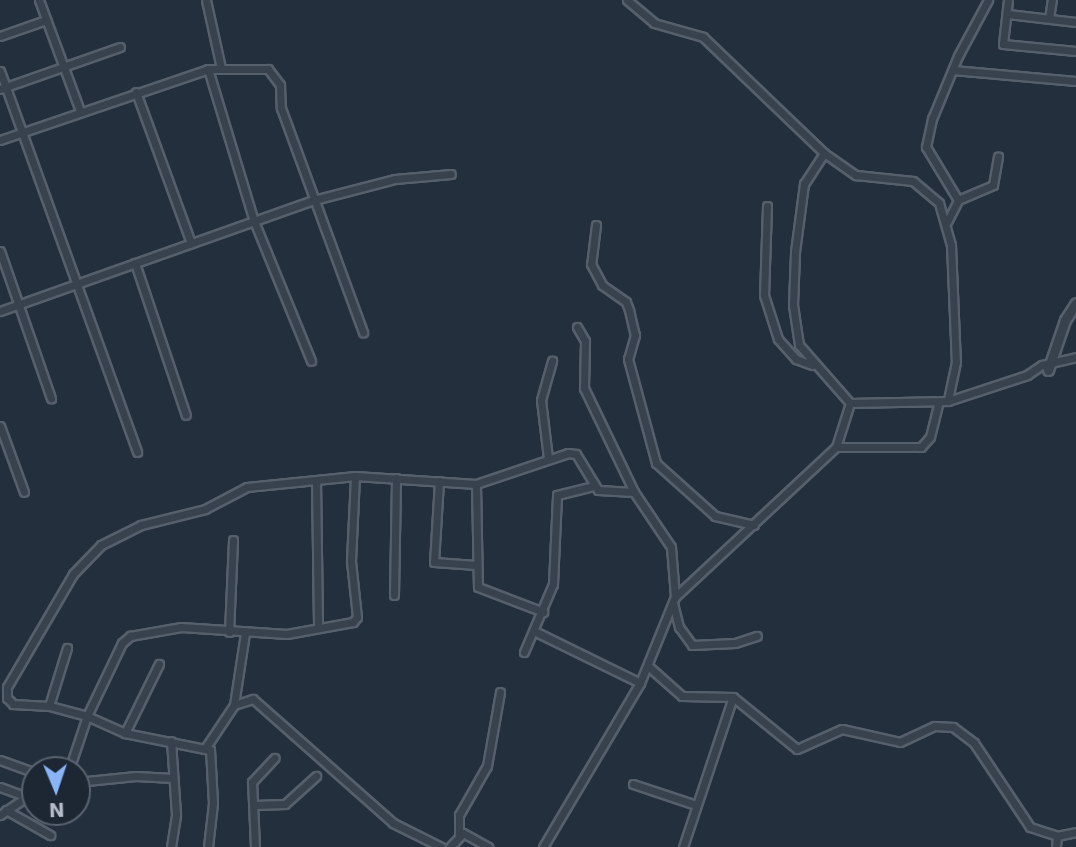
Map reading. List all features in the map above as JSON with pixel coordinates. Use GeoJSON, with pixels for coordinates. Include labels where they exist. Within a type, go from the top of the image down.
{"type":"FeatureCollection","features":[{"type":"Feature","properties":{"kind":"street"},"geometry":{"type":"LineString","coordinates":[[39,0],[80,111]]}},
{"type":"Feature","properties":{"kind":"street"},"geometry":{"type":"LineString","coordinates":[[206,0],[221,68]]}},
{"type":"Feature","properties":{"kind":"street"},"geometry":{"type":"LineString","coordinates":[[627,0],[654,23],[703,37],[824,153],[856,175],[912,181],[939,203],[947,222],[956,362],[948,401]]}},
{"type":"Feature","properties":{"kind":"street"},"geometry":{"type":"LineString","coordinates":[[958,200],[926,147],[932,118],[988,0]]}},
{"type":"Feature","properties":{"kind":"street"},"geometry":{"type":"LineString","coordinates":[[1008,0],[1003,44],[1076,51]]}},
{"type":"Feature","properties":{"kind":"street"},"geometry":{"type":"LineString","coordinates":[[1049,18],[1052,0]]}},
{"type":"Feature","properties":{"kind":"street"},"geometry":{"type":"LineString","coordinates":[[1007,14],[1076,22]]}},
{"type":"Feature","properties":{"kind":"street"},"geometry":{"type":"LineString","coordinates":[[0,36],[47,20]]}},
{"type":"Feature","properties":{"kind":"street"},"geometry":{"type":"LineString","coordinates":[[3,88],[120,47]]}},
{"type":"Feature","properties":{"kind":"street"},"geometry":{"type":"LineString","coordinates":[[208,69],[254,221],[311,361]]}},
{"type":"Feature","properties":{"kind":"street"},"geometry":{"type":"LineString","coordinates":[[0,140],[208,69],[268,69],[276,75],[281,108],[363,332]]}},
{"type":"Feature","properties":{"kind":"street"},"geometry":{"type":"LineString","coordinates":[[953,69],[1075,80],[1076,71]]}},
{"type":"Feature","properties":{"kind":"street"},"geometry":{"type":"LineString","coordinates":[[0,71],[3,88],[22,132],[137,452]]}},
{"type":"Feature","properties":{"kind":"street"},"geometry":{"type":"LineString","coordinates":[[136,92],[191,243]]}},
{"type":"Feature","properties":{"kind":"street"},"geometry":{"type":"LineString","coordinates":[[824,153],[804,184],[795,252],[794,331],[812,365],[849,403],[938,404],[1076,357]]}},
{"type":"Feature","properties":{"kind":"street"},"geometry":{"type":"LineString","coordinates":[[947,222],[958,200],[993,185],[998,156]]}},
{"type":"Feature","properties":{"kind":"street"},"geometry":{"type":"LineString","coordinates":[[0,311],[314,200],[395,179],[451,174]]}},
{"type":"Feature","properties":{"kind":"street"},"geometry":{"type":"LineString","coordinates":[[767,206],[764,296],[778,339],[796,359],[812,365]]}},
{"type":"Feature","properties":{"kind":"street"},"geometry":{"type":"LineString","coordinates":[[596,225],[592,264],[602,285],[626,303],[629,310],[635,335],[629,366],[656,463],[715,516],[754,524]]}},
{"type":"Feature","properties":{"kind":"street"},"geometry":{"type":"LineString","coordinates":[[0,251],[51,398]]}},
{"type":"Feature","properties":{"kind":"street"},"geometry":{"type":"LineString","coordinates":[[135,264],[186,415]]}},
{"type":"Feature","properties":{"kind":"street"},"geometry":{"type":"LineString","coordinates":[[1048,367],[1076,303]]}},
{"type":"Feature","properties":{"kind":"street"},"geometry":{"type":"LineString","coordinates":[[577,327],[585,341],[584,388],[634,492],[671,547],[674,600],[679,627],[692,645],[735,643],[757,636]]}},
{"type":"Feature","properties":{"kind":"street"},"geometry":{"type":"LineString","coordinates":[[548,458],[541,400],[552,361]]}},
{"type":"Feature","properties":{"kind":"street"},"geometry":{"type":"LineString","coordinates":[[543,847],[640,683],[674,600],[836,447],[849,403]]}},
{"type":"Feature","properties":{"kind":"street"},"geometry":{"type":"LineString","coordinates":[[836,447],[921,447],[930,437],[938,404]]}},
{"type":"Feature","properties":{"kind":"street"},"geometry":{"type":"LineString","coordinates":[[0,426],[24,492]]}},
{"type":"Feature","properties":{"kind":"street"},"geometry":{"type":"LineString","coordinates":[[208,847],[213,803],[210,750],[206,747],[125,733],[87,716],[48,706],[13,704],[7,698],[7,687],[73,574],[101,545],[141,525],[205,509],[247,487],[355,476],[476,484],[548,458],[576,454],[593,486]]}},
{"type":"Feature","properties":{"kind":"street"},"geometry":{"type":"LineString","coordinates":[[74,756],[87,716],[126,639],[181,627],[245,633],[318,628],[347,624],[357,617],[351,561],[355,476]]}},
{"type":"Feature","properties":{"kind":"street"},"geometry":{"type":"LineString","coordinates":[[394,595],[396,478]]}},
{"type":"Feature","properties":{"kind":"street"},"geometry":{"type":"LineString","coordinates":[[316,480],[318,628]]}},
{"type":"Feature","properties":{"kind":"street"},"geometry":{"type":"LineString","coordinates":[[439,481],[434,562],[476,565]]}},
{"type":"Feature","properties":{"kind":"street"},"geometry":{"type":"LineString","coordinates":[[476,484],[476,581],[483,591],[543,612]]}},
{"type":"Feature","properties":{"kind":"street"},"geometry":{"type":"LineString","coordinates":[[524,652],[553,584],[557,495],[593,486],[634,492]]}},
{"type":"Feature","properties":{"kind":"street"},"geometry":{"type":"LineString","coordinates":[[229,632],[233,540]]}},
{"type":"Feature","properties":{"kind":"street"},"geometry":{"type":"LineString","coordinates":[[534,631],[640,683]]}},
{"type":"Feature","properties":{"kind":"street"},"geometry":{"type":"LineString","coordinates":[[206,747],[234,705],[245,633]]}},
{"type":"Feature","properties":{"kind":"street"},"geometry":{"type":"LineString","coordinates":[[48,706],[67,649]]}},
{"type":"Feature","properties":{"kind":"street"},"geometry":{"type":"LineString","coordinates":[[125,733],[159,664]]}},
{"type":"Feature","properties":{"kind":"street"},"geometry":{"type":"LineString","coordinates":[[648,666],[682,696],[733,697],[797,749],[842,729],[900,742],[935,726],[953,727],[974,743],[1030,827],[1057,836],[1076,832]]}},
{"type":"Feature","properties":{"kind":"street"},"geometry":{"type":"LineString","coordinates":[[450,847],[459,834],[459,815],[487,766],[500,692]]}},
{"type":"Feature","properties":{"kind":"street"},"geometry":{"type":"LineString","coordinates":[[683,847],[733,697]]}},
{"type":"Feature","properties":{"kind":"street"},"geometry":{"type":"LineString","coordinates":[[234,705],[253,699],[393,823],[441,847]]}},
{"type":"Feature","properties":{"kind":"street"},"geometry":{"type":"LineString","coordinates":[[171,741],[176,814],[171,847]]}},
{"type":"Feature","properties":{"kind":"street"},"geometry":{"type":"LineString","coordinates":[[255,847],[253,778],[274,758]]}},
{"type":"Feature","properties":{"kind":"street"},"geometry":{"type":"LineString","coordinates":[[0,760],[21,768]]}},
{"type":"Feature","properties":{"kind":"street"},"geometry":{"type":"LineString","coordinates":[[91,781],[136,776],[173,778]]}},
{"type":"Feature","properties":{"kind":"street"},"geometry":{"type":"LineString","coordinates":[[254,806],[285,804],[316,776]]}},
{"type":"Feature","properties":{"kind":"street"},"geometry":{"type":"LineString","coordinates":[[633,784],[696,805]]}},
{"type":"Feature","properties":{"kind":"street"},"geometry":{"type":"LineString","coordinates":[[0,787],[21,795]]}},
{"type":"Feature","properties":{"kind":"street"},"geometry":{"type":"LineString","coordinates":[[21,799],[3,813],[50,835]]}},
{"type":"Feature","properties":{"kind":"street"},"geometry":{"type":"LineString","coordinates":[[459,834],[488,847]]}},
{"type":"Feature","properties":{"kind":"street"},"geometry":{"type":"LineString","coordinates":[[1056,847],[1057,836]]}}]}
